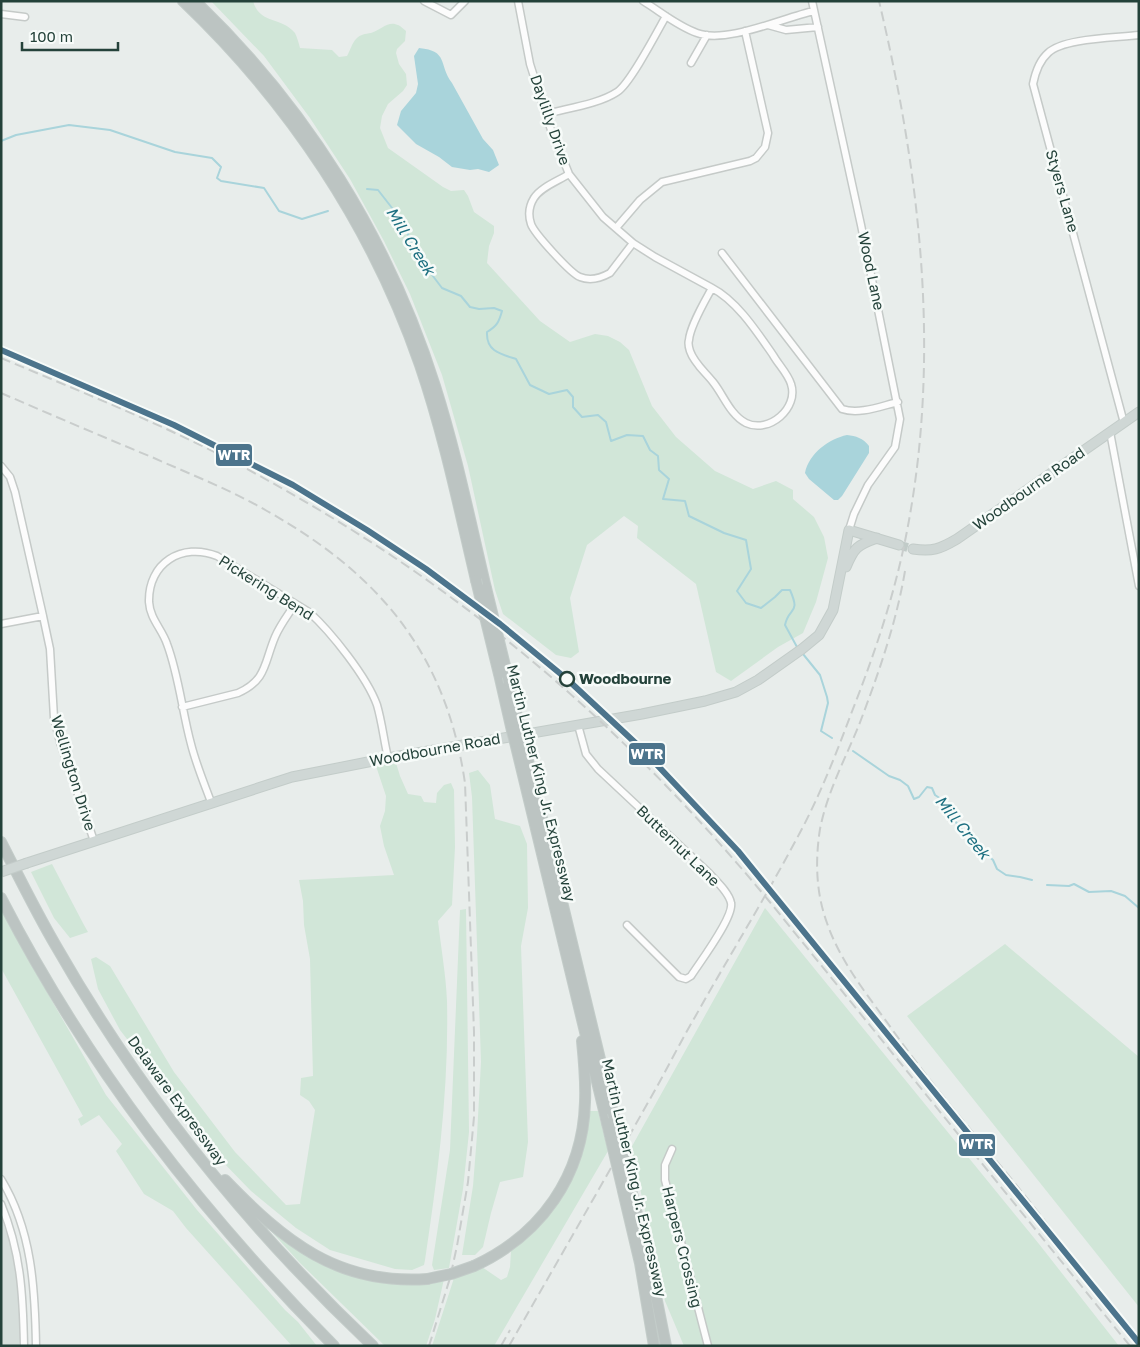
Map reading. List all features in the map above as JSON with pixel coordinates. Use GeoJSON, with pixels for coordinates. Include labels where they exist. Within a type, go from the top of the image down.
{"type":"FeatureCollection","features":[{"type":"Feature","properties":{"kind":"highway","name":"Martin Luther King Jr. Expressway"},"geometry":{"type":"LineString","coordinates":[[183,1],[231,50],[286,116],[330,179],[375,260],[404,322],[440,432],[499,674],[519,741],[613,1113],[666,1346]]}},
{"type":"Feature","properties":{"kind":"highway","name":"Martin Luther King Jr. Expressway"},"geometry":{"type":"LineString","coordinates":[[195,1],[248,56],[297,117],[337,174],[379,249],[411,319],[435,385],[452,445],[509,682],[516,730]]}},
{"type":"Feature","properties":{"kind":"highway","name":"Martin Luther King Jr. Expressway"},"geometry":{"type":"LineString","coordinates":[[519,741],[577,998],[642,1271],[654,1346]]}},
{"type":"Feature","properties":{"kind":"highway","name":"Delaware Expressway"},"geometry":{"type":"LineString","coordinates":[[1,842],[41,920],[81,989],[127,1061],[186,1141],[272,1244],[373,1346]]}},
{"type":"Feature","properties":{"kind":"highway"},"geometry":{"type":"LineString","coordinates":[[1,898],[57,998],[141,1124],[234,1240],[334,1346]]}},
{"type":"Feature","properties":{"kind":"highway"},"geometry":{"type":"LineString","coordinates":[[186,1141],[268,1221],[294,1242],[321,1259],[344,1269],[368,1276],[403,1280],[427,1279],[451,1274],[474,1266],[508,1247],[537,1222],[559,1192],[574,1162],[581,1138],[585,1102],[584,1063],[577,998]]}},
{"type":"Feature","properties":{"kind":"highway"},"geometry":{"type":"LineString","coordinates":[[659,1309],[674,1346]]}},
{"type":"Feature","properties":{"kind":"main road","name":"Woodbourne Road"},"geometry":{"type":"LineString","coordinates":[[913,549],[930,551],[944,547],[1139,412]]}},
{"type":"Feature","properties":{"kind":"main road","name":"Woodbourne Road"},"geometry":{"type":"LineString","coordinates":[[1,872],[292,776],[705,701],[746,688],[819,635],[833,610],[848,530]]}},
{"type":"Feature","properties":{"kind":"main road"},"geometry":{"type":"LineString","coordinates":[[848,530],[899,545]]}},
{"type":"Feature","properties":{"kind":"main road"},"geometry":{"type":"LineString","coordinates":[[839,584],[855,548],[860,544],[877,538]]}},
{"type":"Feature","properties":{"kind":"street"},"geometry":{"type":"LineString","coordinates":[[424,1],[451,15],[464,1]]}},
{"type":"Feature","properties":{"kind":"street","name":"Daylilly Drive"},"geometry":{"type":"LineString","coordinates":[[518,1],[530,64],[546,114],[569,174],[603,217],[633,243],[724,294],[735,306],[763,341],[791,383],[791,400],[786,410],[770,424],[746,423],[735,414],[690,351],[689,340],[691,332],[712,288]]}},
{"type":"Feature","properties":{"kind":"street"},"geometry":{"type":"LineString","coordinates":[[643,1],[688,29],[707,35],[745,31],[814,11]]}},
{"type":"Feature","properties":{"kind":"street","name":"Wood Lane"},"geometry":{"type":"LineString","coordinates":[[812,1],[900,418],[895,448],[868,485],[848,530]]}},
{"type":"Feature","properties":{"kind":"street"},"geometry":{"type":"LineString","coordinates":[[1,14],[25,17]]}},
{"type":"Feature","properties":{"kind":"street"},"geometry":{"type":"LineString","coordinates":[[546,114],[600,99],[620,90],[666,16]]}},
{"type":"Feature","properties":{"kind":"street"},"geometry":{"type":"LineString","coordinates":[[768,25],[786,30],[818,27]]}},
{"type":"Feature","properties":{"kind":"street"},"geometry":{"type":"LineString","coordinates":[[616,228],[640,200],[662,182],[750,161],[756,158],[765,147],[767,129],[745,31]]}},
{"type":"Feature","properties":{"kind":"street","name":"Styers Lane"},"geometry":{"type":"LineString","coordinates":[[1124,423],[1033,84],[1042,60],[1049,52],[1059,46],[1139,34]]}},
{"type":"Feature","properties":{"kind":"street"},"geometry":{"type":"LineString","coordinates":[[691,63],[707,35]]}},
{"type":"Feature","properties":{"kind":"street"},"geometry":{"type":"LineString","coordinates":[[569,174],[536,196],[531,204],[530,223],[535,232],[572,273],[586,279],[605,276],[610,273],[633,243]]}},
{"type":"Feature","properties":{"kind":"street"},"geometry":{"type":"LineString","coordinates":[[722,253],[842,409],[858,411],[898,402]]}},
{"type":"Feature","properties":{"kind":"street"},"geometry":{"type":"LineString","coordinates":[[1110,432],[1139,586]]}},
{"type":"Feature","properties":{"kind":"street","name":"Wellington Drive"},"geometry":{"type":"LineString","coordinates":[[1,466],[10,477],[15,492],[50,648],[54,718],[60,742],[94,841]]}},
{"type":"Feature","properties":{"kind":"street","name":"Pickering Bend"},"geometry":{"type":"LineString","coordinates":[[210,802],[191,746],[168,645],[154,620],[149,602],[153,580],[163,565],[171,558],[189,551],[210,553],[228,562],[309,612],[326,629],[367,684],[376,704],[388,758]]}},
{"type":"Feature","properties":{"kind":"street"},"geometry":{"type":"LineString","coordinates":[[182,707],[238,693],[246,690],[258,680],[266,665],[278,630],[295,604]]}},
{"type":"Feature","properties":{"kind":"street"},"geometry":{"type":"LineString","coordinates":[[1,624],[43,616]]}},
{"type":"Feature","properties":{"kind":"street","name":"Butternut Lane"},"geometry":{"type":"LineString","coordinates":[[578,725],[586,754],[598,769],[708,872],[724,890],[732,904],[731,912],[722,928],[692,976],[686,979],[679,977],[627,925]]}},
{"type":"Feature","properties":{"kind":"street","name":"Harpers Crossing"},"geometry":{"type":"LineString","coordinates":[[672,1148],[665,1165],[665,1180],[708,1346]]}},
{"type":"Feature","properties":{"kind":"street"},"geometry":{"type":"LineString","coordinates":[[1,1179],[22,1223],[32,1268],[36,1346]]}},
{"type":"Feature","properties":{"kind":"street"},"geometry":{"type":"LineString","coordinates":[[1,1204],[12,1233],[21,1272],[24,1304],[24,1346]]}},
{"type":"Feature","properties":{"kind":"shaded area"},"geometry":{"type":"Polygon","coordinates":[[[1,1217],[13,1251],[18,1286],[21,1330],[19,1346],[1,1346],[1,1217]]]}},
{"type":"Feature","properties":{"kind":"green space"},"geometry":{"type":"Polygon","coordinates":[[[211,1],[253,1],[256,9],[261,14],[284,24],[295,33],[300,48],[332,50],[339,57],[347,56],[353,43],[360,36],[371,33],[388,24],[396,24],[406,31],[405,41],[397,49],[396,53],[399,64],[406,74],[407,85],[388,104],[382,116],[380,128],[388,148],[443,187],[451,191],[464,190],[474,212],[494,226],[487,263],[540,321],[570,342],[595,334],[608,336],[620,342],[629,350],[652,406],[676,437],[715,471],[753,489],[776,481],[793,490],[793,499],[814,517],[824,537],[828,558],[816,602],[803,633],[778,647],[731,681],[716,672],[696,584],[637,538],[638,526],[624,516],[587,545],[570,598],[579,652],[571,658],[556,655],[503,614],[495,590],[468,466],[442,375],[410,294],[350,179],[310,118],[264,56],[211,1]]]}},
{"type":"Feature","properties":{"kind":"green space"},"geometry":{"type":"Polygon","coordinates":[[[396,763],[408,794],[421,796],[424,802],[436,803],[437,793],[444,785],[451,783],[454,790],[455,847],[452,905],[438,921],[447,1001],[442,1131],[424,1265],[412,1270],[395,1269],[330,1250],[296,1228],[251,1191],[218,1157],[120,1030],[98,989],[91,959],[96,957],[110,966],[174,1072],[235,1152],[286,1205],[300,1204],[315,1110],[309,1101],[300,1095],[301,1078],[313,1076],[310,959],[299,880],[394,875],[384,846],[380,826],[385,811],[386,796],[376,766],[396,763]]]}},
{"type":"Feature","properties":{"kind":"green space"},"geometry":{"type":"Polygon","coordinates":[[[478,770],[490,785],[495,819],[520,826],[527,844],[528,908],[521,946],[528,1142],[523,1177],[500,1182],[483,1247],[475,1255],[462,1255],[473,1186],[481,1062],[472,797],[469,773],[478,770]]]}},
{"type":"Feature","properties":{"kind":"green space"},"geometry":{"type":"Polygon","coordinates":[[[52,864],[88,932],[70,938],[54,918],[31,872],[52,864]]]}},
{"type":"Feature","properties":{"kind":"green space"},"geometry":{"type":"Polygon","coordinates":[[[765,908],[1039,1244],[1119,1346],[684,1346],[665,1301],[631,1148],[765,908]]]}},
{"type":"Feature","properties":{"kind":"green space"},"geometry":{"type":"Polygon","coordinates":[[[1,909],[106,1095],[197,1210],[285,1310],[298,1322],[317,1346],[292,1346],[173,1211],[144,1194],[116,1151],[122,1144],[99,1115],[81,1126],[78,1119],[83,1116],[1,968],[1,909]]]}},
{"type":"Feature","properties":{"kind":"green space"},"geometry":{"type":"Polygon","coordinates":[[[466,909],[469,1132],[463,1189],[449,1268],[434,1270],[432,1265],[450,1150],[460,910],[466,909]]]}},
{"type":"Feature","properties":{"kind":"green space"},"geometry":{"type":"Polygon","coordinates":[[[1005,944],[1139,1057],[1139,1307],[907,1016],[1005,944]]]}},
{"type":"Feature","properties":{"kind":"green space"},"geometry":{"type":"Polygon","coordinates":[[[590,1111],[598,1111],[608,1151],[494,1346],[432,1346],[454,1278],[482,1267],[501,1280],[507,1277],[511,1251],[543,1222],[566,1190],[580,1153],[590,1111]]]}},
{"type":"Feature","properties":{"kind":"green space"},"geometry":{"type":"Polygon","coordinates":[[[261,1220],[343,1273],[444,1279],[435,1319],[426,1346],[385,1346],[300,1263],[261,1220]]]}},
{"type":"Feature","properties":{"kind":"water"},"geometry":{"type":"Polygon","coordinates":[[[419,48],[435,52],[442,59],[448,76],[483,139],[493,150],[499,165],[489,172],[452,167],[416,144],[397,125],[401,111],[416,93],[418,84],[414,56],[419,48]]]}},
{"type":"Feature","properties":{"kind":"water"},"geometry":{"type":"Polygon","coordinates":[[[847,435],[862,439],[869,446],[869,453],[842,496],[838,500],[834,500],[809,479],[805,473],[815,453],[833,440],[847,435]]]}},
{"type":"Feature","properties":{"kind":"waterway","name":"Mill Creek"},"geometry":{"type":"LineString","coordinates":[[1,141],[16,135],[69,125],[110,130],[175,152],[212,158],[221,167],[217,178],[221,181],[264,188],[279,211],[302,219],[328,211]]}},
{"type":"Feature","properties":{"kind":"waterway","name":"Mill Creek"},"geometry":{"type":"LineString","coordinates":[[367,189],[378,190],[403,222],[412,244],[423,263],[442,288],[461,296],[470,307],[479,309],[494,308],[502,311],[497,323],[487,332],[489,344],[495,351],[516,359],[530,385],[549,394],[567,390],[573,397],[573,407],[582,417],[598,415],[606,422],[611,441],[627,435],[643,436],[650,450],[658,456],[659,470],[669,479],[663,499],[685,501],[689,516],[724,533],[746,540],[751,569],[737,591],[746,603],[761,608],[782,590],[790,590],[794,607],[785,625],[797,647]]}},
{"type":"Feature","properties":{"kind":"waterway","name":"Mill Creek"},"geometry":{"type":"LineString","coordinates":[[803,654],[820,675],[828,703],[821,731],[832,738]]}},
{"type":"Feature","properties":{"kind":"waterway","name":"Mill Creek"},"geometry":{"type":"LineString","coordinates":[[853,751],[889,776],[900,780],[908,786],[914,799],[919,797],[927,787],[932,788],[935,795],[941,799],[945,809],[973,843],[993,860],[997,869],[1006,875],[1032,880]]}},
{"type":"Feature","properties":{"kind":"waterway","name":"Mill Creek"},"geometry":{"type":"LineString","coordinates":[[1047,885],[1069,886],[1074,884],[1089,892],[1111,891],[1125,896],[1139,908]]}},
{"type":"Feature","properties":{"kind":"tunnel"},"geometry":{"type":"LineString","coordinates":[[899,545],[913,549]]}},
{"type":"Feature","properties":{"kind":"railway"},"geometry":{"type":"LineString","coordinates":[[509,1346],[804,825],[839,746],[875,650],[895,585],[905,541],[916,473],[922,406],[924,338],[922,270],[915,202],[906,135],[879,1]]}},
{"type":"Feature","properties":{"kind":"railway"},"geometry":{"type":"LineString","coordinates":[[1,358],[169,430],[267,480],[340,522],[409,567],[475,615],[538,666],[599,720],[658,777],[714,837],[769,901],[1130,1346]]}},
{"type":"Feature","properties":{"kind":"railway"},"geometry":{"type":"LineString","coordinates":[[1,393],[225,489],[307,535],[343,562],[374,590],[401,622],[424,656],[442,695],[456,737],[465,783],[474,1032],[474,1117],[468,1182],[457,1246],[450,1278],[429,1346]]}},
{"type":"Feature","properties":{"kind":"railway"},"geometry":{"type":"LineString","coordinates":[[905,571],[892,630],[880,668],[823,816],[818,841],[817,865],[823,912],[839,950],[871,1001],[927,1076],[1048,1225],[1094,1288]]}},
{"type":"Feature","properties":{"kind":"railway"},"geometry":{"type":"LineString","coordinates":[[501,1346],[510,1330]]}},
{"type":"Feature","properties":{"kind":"transit line","name":"WTR"},"geometry":{"type":"LineString","coordinates":[[1,350],[174,425],[293,485],[426,569],[500,624],[568,680],[643,750],[738,851],[1139,1343]]}},
{"type":"Feature","properties":{"kind":"place","name":"Woodbourne"},"geometry":{"type":"Point","coordinates":[567,679]}}]}
